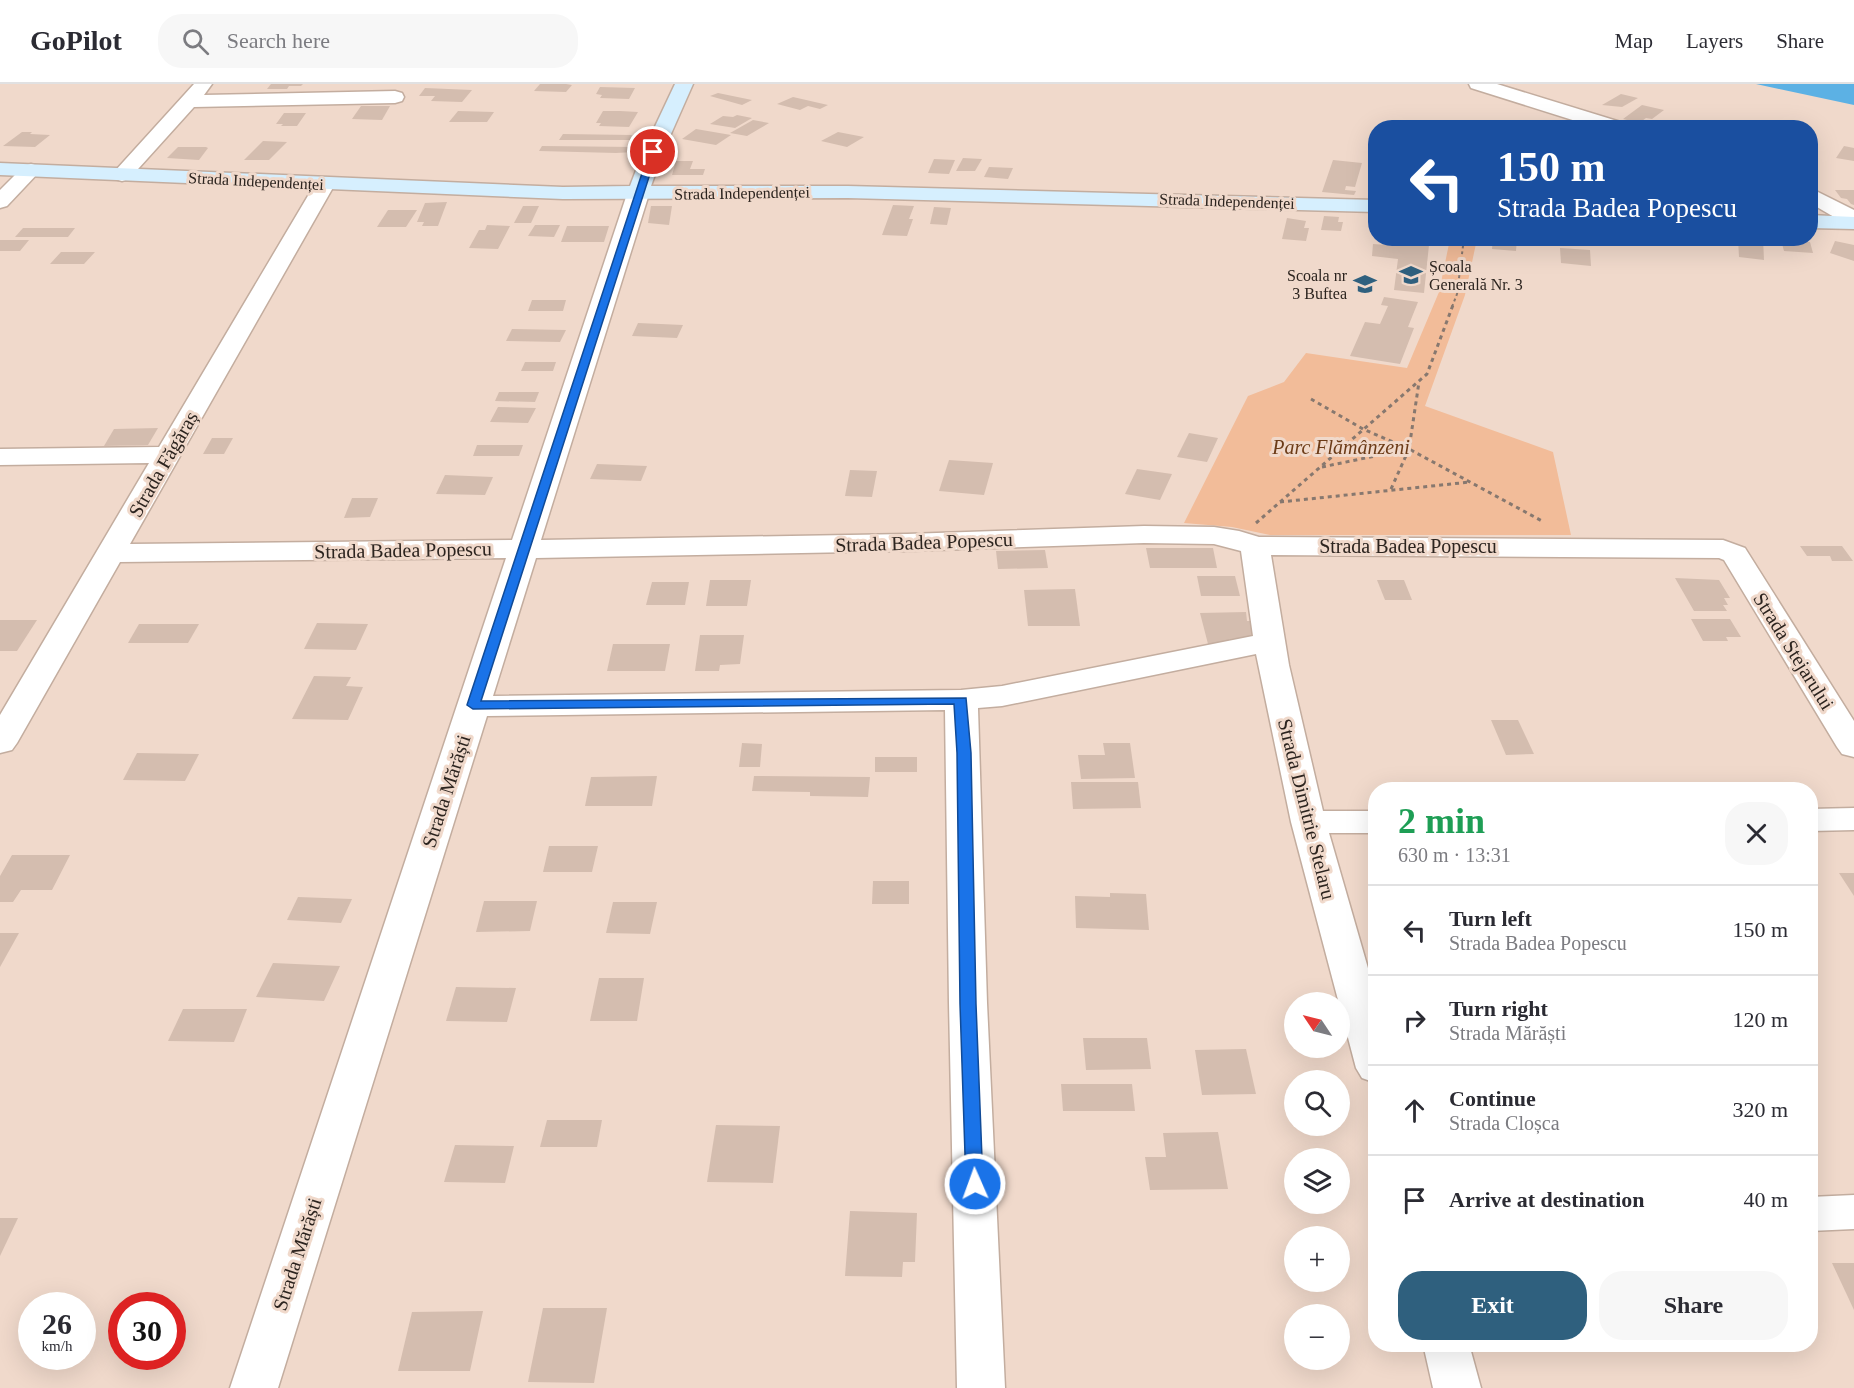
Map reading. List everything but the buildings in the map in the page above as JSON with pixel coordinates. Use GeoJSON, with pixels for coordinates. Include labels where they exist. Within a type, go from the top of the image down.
{"type":"FeatureCollection","features":[{"type":"Feature","properties":{"kind":"street"},"geometry":{"type":"LineString","coordinates":[[123,175],[204,84]]}},
{"type":"Feature","properties":{"kind":"street"},"geometry":{"type":"LineString","coordinates":[[638,194],[653,152],[684,84]]}},
{"type":"Feature","properties":{"kind":"street"},"geometry":{"type":"LineString","coordinates":[[1478,84],[1594,120]]}},
{"type":"Feature","properties":{"kind":"street"},"geometry":{"type":"LineString","coordinates":[[188,101],[395,97]]}},
{"type":"Feature","properties":{"kind":"street","name":"Strada Independenței"},"geometry":{"type":"LineString","coordinates":[[0,169],[326,184],[638,194],[848,192],[1368,206]]}},
{"type":"Feature","properties":{"kind":"street"},"geometry":{"type":"LineString","coordinates":[[0,202],[31,170]]}},
{"type":"Feature","properties":{"kind":"street","name":"Strada Făgăraș"},"geometry":{"type":"LineString","coordinates":[[0,743],[326,184]]}},
{"type":"Feature","properties":{"kind":"street","name":"Strada Mărăști"},"geometry":{"type":"LineString","coordinates":[[254,1388],[638,194]]}},
{"type":"Feature","properties":{"kind":"street"},"geometry":{"type":"LineString","coordinates":[[1818,199],[1854,221]]}},
{"type":"Feature","properties":{"kind":"street"},"geometry":{"type":"LineString","coordinates":[[1818,221],[1854,221]]}},
{"type":"Feature","properties":{"kind":"street"},"geometry":{"type":"LineString","coordinates":[[0,457],[168,455]]}},
{"type":"Feature","properties":{"kind":"street","name":"Strada Badea Popescu"},"geometry":{"type":"LineString","coordinates":[[111,553],[864,544],[1178,535],[1244,541],[1704,547],[1722,549],[1735,554]]}},
{"type":"Feature","properties":{"kind":"street","name":"Strada Dimitrie Stelaru"},"geometry":{"type":"LineString","coordinates":[[1244,541],[1269,642],[1308,822],[1368,1039]]}},
{"type":"Feature","properties":{"kind":"street","name":"Strada Stejarului"},"geometry":{"type":"LineString","coordinates":[[1735,554],[1854,747]]}},
{"type":"Feature","properties":{"kind":"street"},"geometry":{"type":"LineString","coordinates":[[473,705],[961,700],[1002,696],[1269,642]]}},
{"type":"Feature","properties":{"kind":"street"},"geometry":{"type":"LineString","coordinates":[[961,700],[968,1004],[981,1388]]}},
{"type":"Feature","properties":{"kind":"street"},"geometry":{"type":"LineString","coordinates":[[1818,820],[1854,819]]}},
{"type":"Feature","properties":{"kind":"street"},"geometry":{"type":"LineString","coordinates":[[1308,822],[1368,822]]}},
{"type":"Feature","properties":{"kind":"street"},"geometry":{"type":"LineString","coordinates":[[1818,1214],[1854,1212]]}},
{"type":"Feature","properties":{"kind":"street"},"geometry":{"type":"LineString","coordinates":[[1448,1352],[1457,1388]]}},
{"type":"Feature","properties":{"kind":"path"},"geometry":{"type":"LineString","coordinates":[[1244,541],[1249,529],[1427,374],[1457,294],[1463,246]]}},
{"type":"Feature","properties":{"kind":"path"},"geometry":{"type":"LineString","coordinates":[[1390,490],[1409,449],[1419,381]]}},
{"type":"Feature","properties":{"kind":"path"},"geometry":{"type":"LineString","coordinates":[[1311,399],[1363,429],[1409,449],[1542,521]]}},
{"type":"Feature","properties":{"kind":"path"},"geometry":{"type":"LineString","coordinates":[[1319,468],[1409,449]]}},
{"type":"Feature","properties":{"kind":"path"},"geometry":{"type":"LineString","coordinates":[[1280,502],[1470,482]]}},
{"type":"Feature","properties":{"kind":"green space","name":"Parc Flămânzeni"},"geometry":{"type":"Polygon","coordinates":[[[1449,246],[1476,246],[1465,295],[1425,406],[1553,452],[1571,535],[1270,535],[1232,527],[1184,523],[1248,396],[1284,382],[1306,353],[1407,368],[1439,292],[1449,246]]]}},
{"type":"Feature","properties":{"kind":"water"},"geometry":{"type":"Polygon","coordinates":[[[1756,84],[1854,84],[1854,105],[1756,84]]]}},
{"type":"Feature","properties":{"kind":"place","name":"Școala Generală Nr. 3"},"geometry":{"type":"Point","coordinates":[1411,275]}},
{"type":"Feature","properties":{"kind":"place","name":"Scoala nr 3 Buftea"},"geometry":{"type":"Point","coordinates":[1365,284]}},
{"type":"Feature","properties":{"kind":"route"},"geometry":{"type":"LineString","coordinates":[[653,152],[473,705],[961,700],[975,1184]]}}]}
